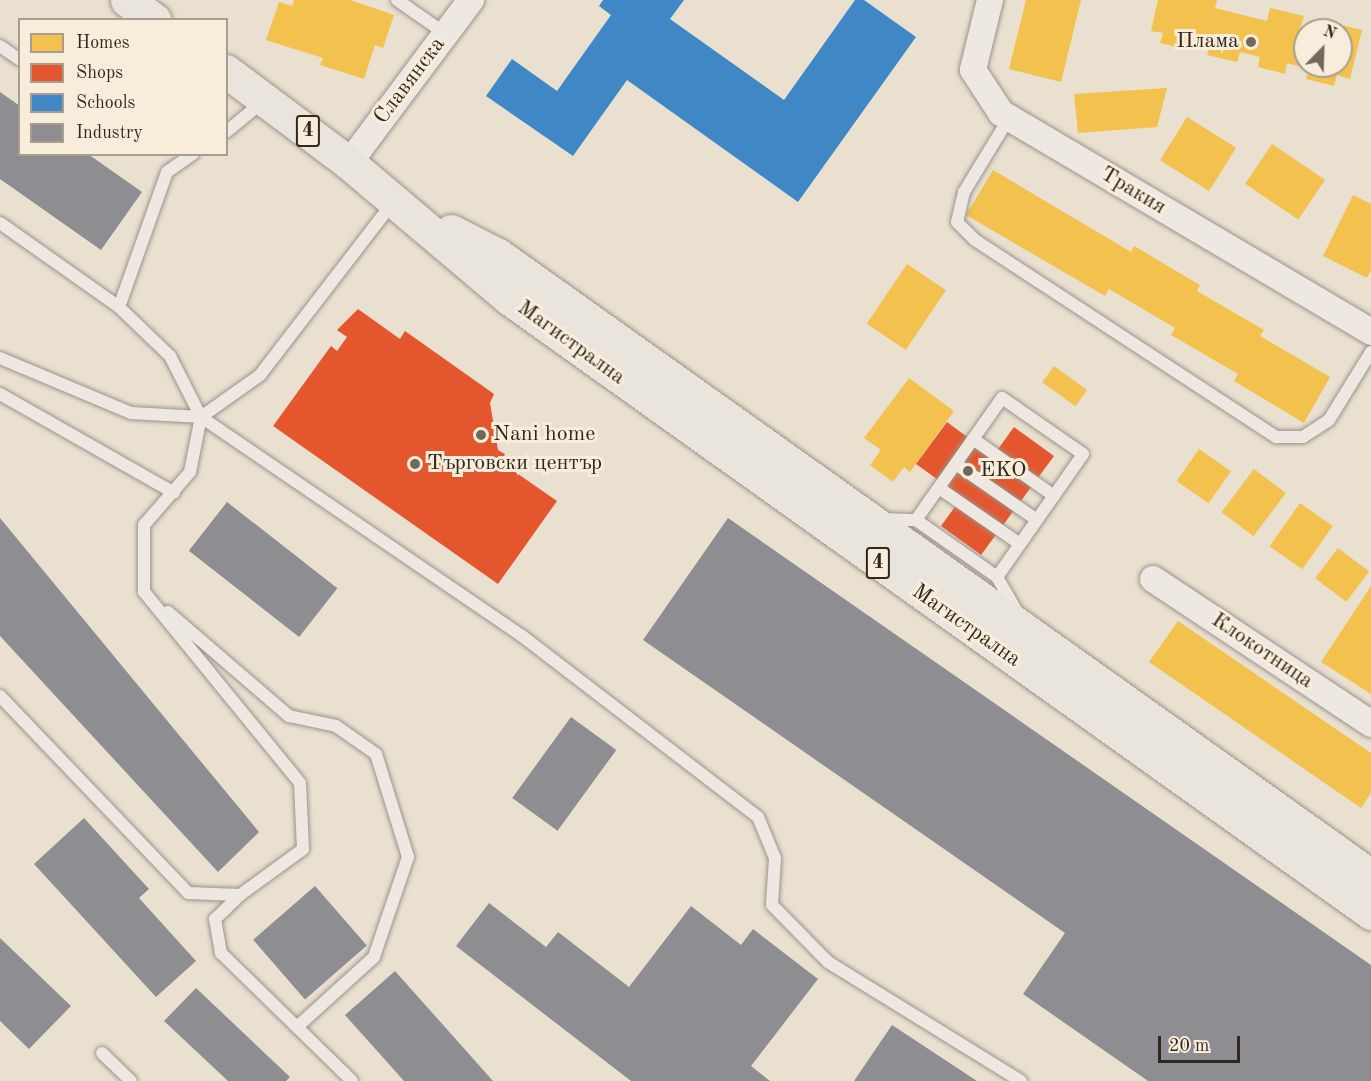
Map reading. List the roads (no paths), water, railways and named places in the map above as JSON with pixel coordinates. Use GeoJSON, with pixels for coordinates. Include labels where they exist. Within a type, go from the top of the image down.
{"type":"FeatureCollection","features":[{"type":"Feature","properties":{"kind":"main road"},"geometry":{"type":"LineString","coordinates":[[127,0],[152,18]]}},
{"type":"Feature","properties":{"kind":"main road","name":"Магистрална"},"geometry":{"type":"LineString","coordinates":[[228,72],[349,163],[530,313],[1371,913]]}},
{"type":"Feature","properties":{"kind":"main road","name":"Магистрална"},"geometry":{"type":"LineString","coordinates":[[394,200],[498,255],[1371,876]]}},
{"type":"Feature","properties":{"kind":"main road"},"geometry":{"type":"LineString","coordinates":[[1340,852],[1371,866]]}},
{"type":"Feature","properties":{"kind":"street","name":"Славянска"},"geometry":{"type":"LineString","coordinates":[[349,163],[471,0]]}},
{"type":"Feature","properties":{"kind":"street","name":"Тракия"},"geometry":{"type":"LineString","coordinates":[[990,0],[973,70],[1000,113],[1371,332]]}},
{"type":"Feature","properties":{"kind":"street","name":"Клокотница"},"geometry":{"type":"LineString","coordinates":[[1153,579],[1371,724]]}},
{"type":"Feature","properties":{"kind":"lane"},"geometry":{"type":"LineString","coordinates":[[398,0],[446,34]]}},
{"type":"Feature","properties":{"kind":"lane"},"geometry":{"type":"LineString","coordinates":[[0,46],[18,59]]}},
{"type":"Feature","properties":{"kind":"lane"},"geometry":{"type":"LineString","coordinates":[[229,130],[266,99]]}},
{"type":"Feature","properties":{"kind":"lane"},"geometry":{"type":"LineString","coordinates":[[1009,118],[964,192],[957,222],[975,240],[1276,437],[1303,437],[1329,420],[1371,352]]}},
{"type":"Feature","properties":{"kind":"lane"},"geometry":{"type":"LineString","coordinates":[[119,307],[167,172],[190,156]]}},
{"type":"Feature","properties":{"kind":"lane"},"geometry":{"type":"LineString","coordinates":[[0,357],[131,413],[201,417],[260,375],[394,200]]}},
{"type":"Feature","properties":{"kind":"lane"},"geometry":{"type":"LineString","coordinates":[[0,223],[119,307],[170,356],[201,417],[522,636],[758,817],[775,858],[772,905],[828,962],[1021,1081]]}},
{"type":"Feature","properties":{"kind":"lane"},"geometry":{"type":"LineString","coordinates":[[0,394],[174,493]]}},
{"type":"Feature","properties":{"kind":"lane"},"geometry":{"type":"LineString","coordinates":[[916,520],[1002,398],[1083,454],[998,577]]}},
{"type":"Feature","properties":{"kind":"lane"},"geometry":{"type":"LineString","coordinates":[[201,417],[190,472],[144,525],[144,592],[300,783],[303,849],[240,895],[215,919],[221,953],[352,1081]]}},
{"type":"Feature","properties":{"kind":"lane"},"geometry":{"type":"LineString","coordinates":[[973,439],[1054,496]]}},
{"type":"Feature","properties":{"kind":"lane"},"geometry":{"type":"LineString","coordinates":[[956,464],[1037,520]]}},
{"type":"Feature","properties":{"kind":"lane"},"geometry":{"type":"LineString","coordinates":[[939,488],[1020,544]]}},
{"type":"Feature","properties":{"kind":"lane"},"geometry":{"type":"LineString","coordinates":[[867,519],[916,520],[998,577],[1031,636]]}},
{"type":"Feature","properties":{"kind":"lane"},"geometry":{"type":"LineString","coordinates":[[144,592],[289,716],[336,726],[376,754],[408,857],[400,889],[374,957],[297,1028]]}},
{"type":"Feature","properties":{"kind":"lane"},"geometry":{"type":"LineString","coordinates":[[0,696],[188,894],[240,895]]}},
{"type":"Feature","properties":{"kind":"lane"},"geometry":{"type":"LineString","coordinates":[[102,1053],[131,1081]]}},
{"type":"Feature","properties":{"kind":"place","name":"Плама"},"geometry":{"type":"Point","coordinates":[1251,42]}},
{"type":"Feature","properties":{"kind":"place","name":"Nani home"},"geometry":{"type":"Point","coordinates":[481,435]}},
{"type":"Feature","properties":{"kind":"place","name":"Търговски център"},"geometry":{"type":"Point","coordinates":[415,464]}},
{"type":"Feature","properties":{"kind":"place","name":"EKO"},"geometry":{"type":"Point","coordinates":[968,471]}}]}
